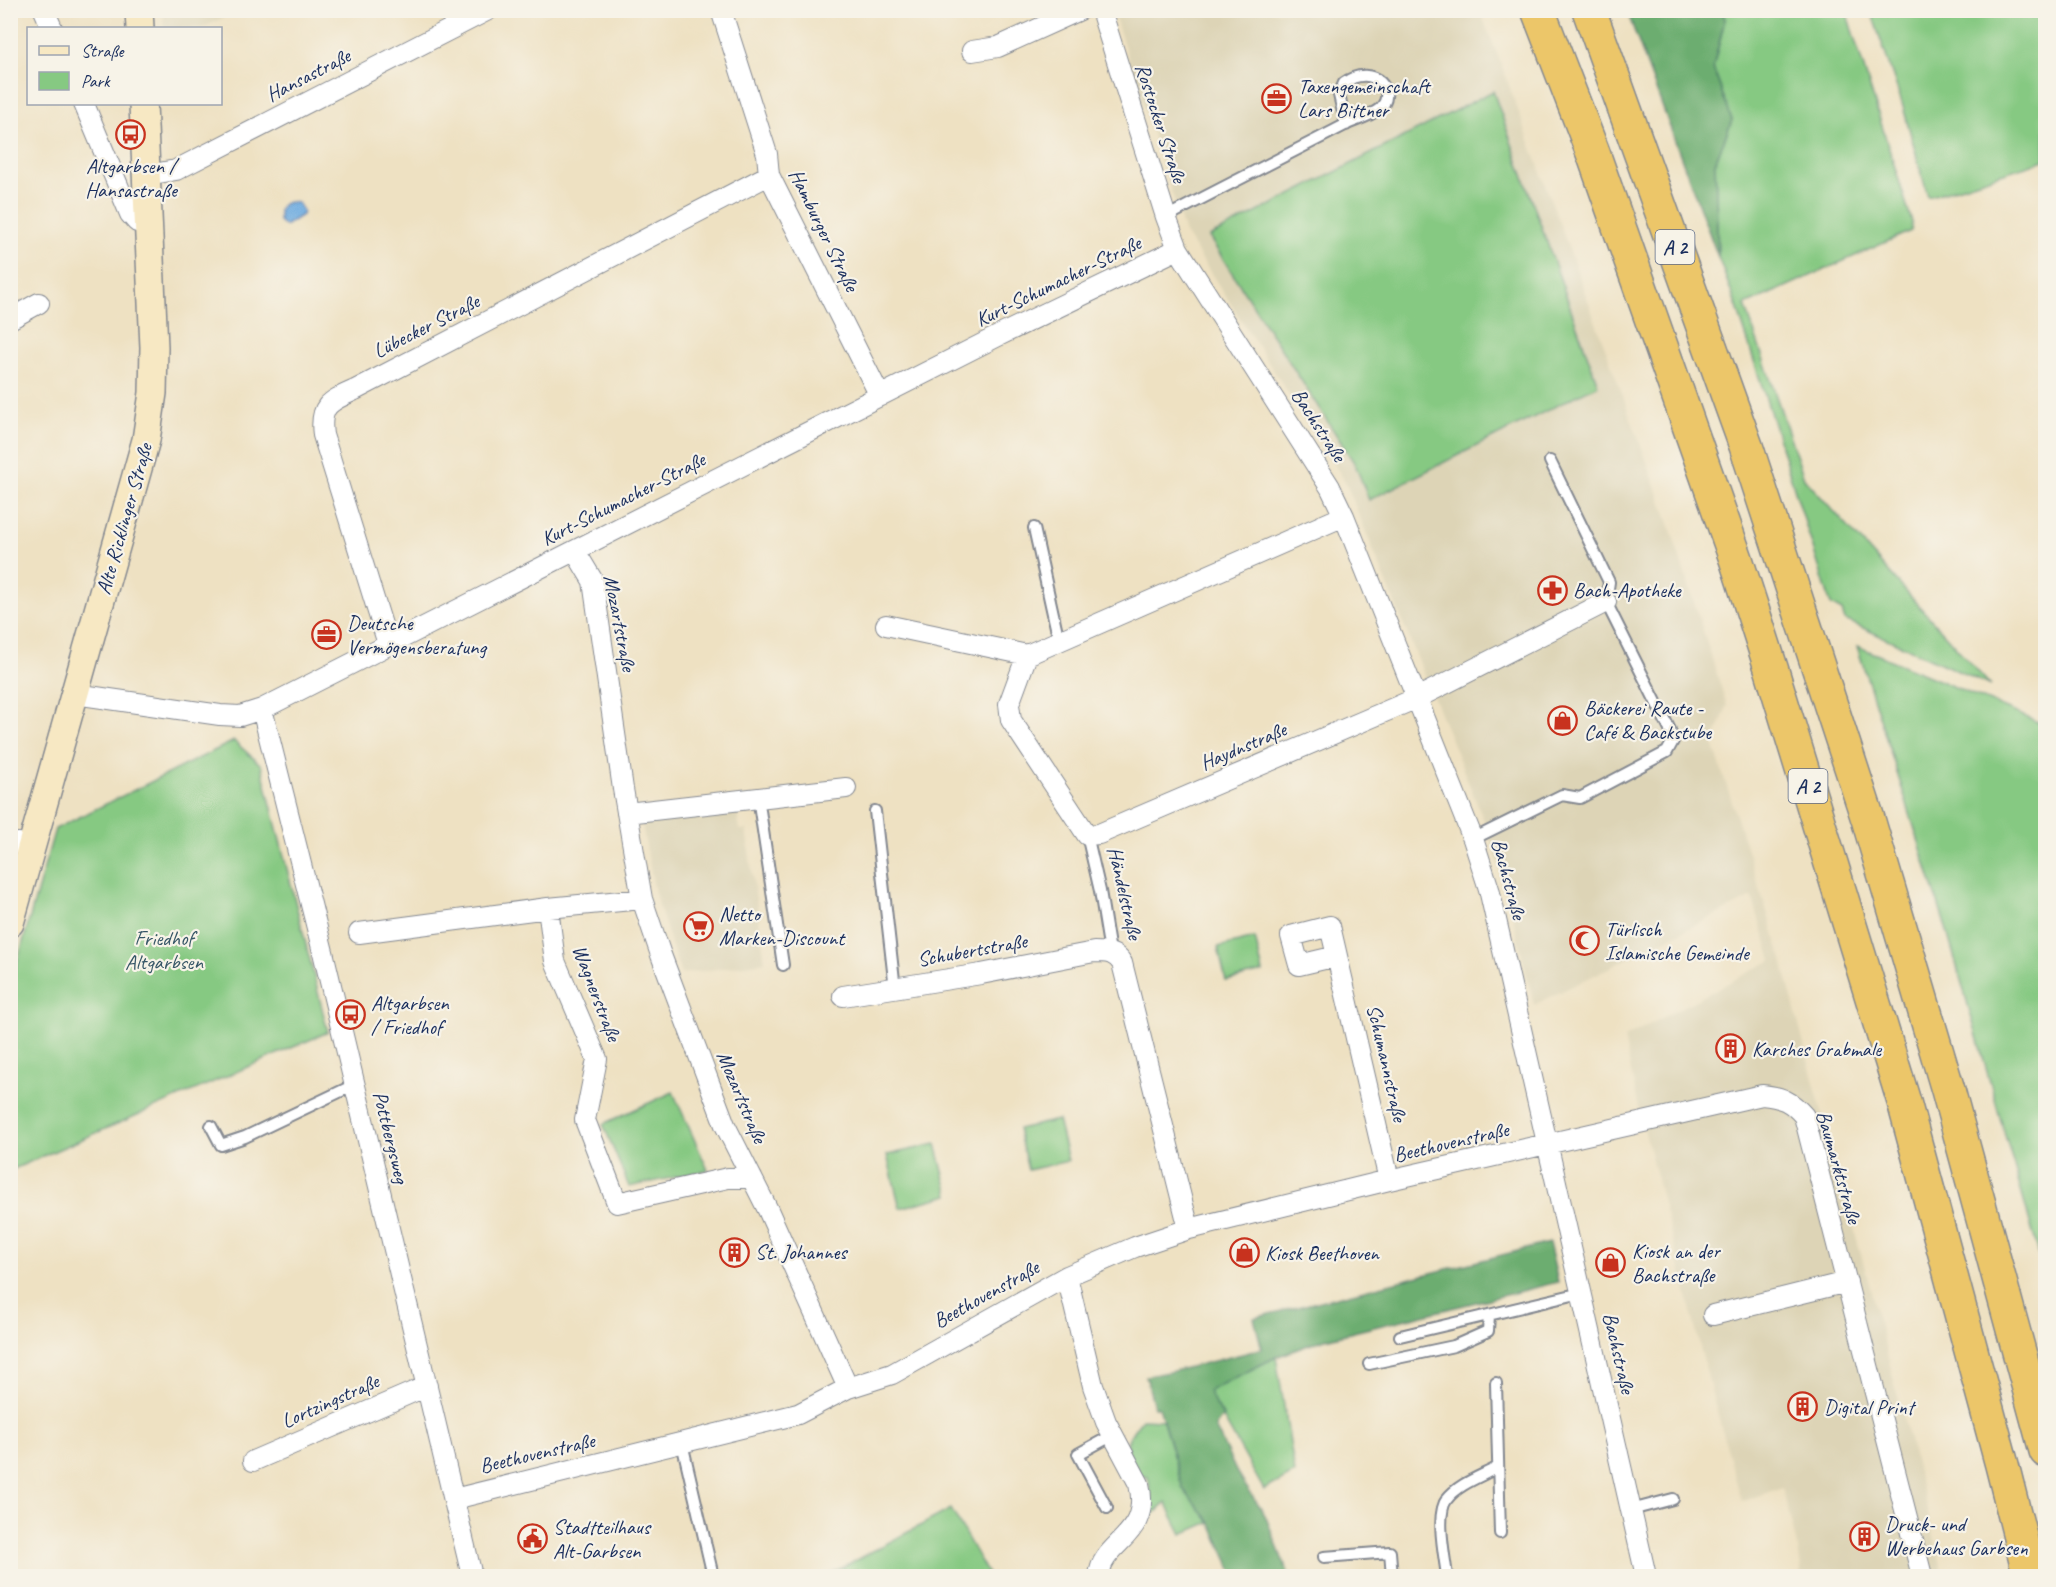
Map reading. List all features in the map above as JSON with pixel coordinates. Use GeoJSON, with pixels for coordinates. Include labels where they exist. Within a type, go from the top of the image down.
{"type":"FeatureCollection","features":[{"type":"Feature","properties":{"kind":"highway","name":"A 2"},"geometry":{"type":"LineString","coordinates":[[1538,10],[1597,164],[1726,531],[1772,671],[1904,1102],[2030,1576]]}},
{"type":"Feature","properties":{"kind":"highway","name":"A 2"},"geometry":{"type":"LineString","coordinates":[[1591,10],[1746,446],[1868,819],[1948,1090],[2046,1451]]}},
{"type":"Feature","properties":{"kind":"main road"},"geometry":{"type":"LineString","coordinates":[[139,10],[140,27]]}},
{"type":"Feature","properties":{"kind":"main road","name":"Alte Ricklinger Straße"},"geometry":{"type":"LineString","coordinates":[[10,923],[21,845],[75,694],[146,440],[153,393],[154,346],[143,105]]}},
{"type":"Feature","properties":{"kind":"street"},"geometry":{"type":"LineString","coordinates":[[44,10],[52,27]]}},
{"type":"Feature","properties":{"kind":"street","name":"Hansastraße"},"geometry":{"type":"LineString","coordinates":[[147,175],[176,170],[488,10]]}},
{"type":"Feature","properties":{"kind":"street","name":"Hamburger Straße"},"geometry":{"type":"LineString","coordinates":[[721,10],[767,154],[769,176],[880,396]]}},
{"type":"Feature","properties":{"kind":"street"},"geometry":{"type":"LineString","coordinates":[[972,51],[998,47],[1080,10]]}},
{"type":"Feature","properties":{"kind":"street","name":"Rostocker Straße"},"geometry":{"type":"LineString","coordinates":[[1101,10],[1178,249]]}},
{"type":"Feature","properties":{"kind":"street"},"geometry":{"type":"LineString","coordinates":[[84,105],[130,214],[137,222],[149,223]]}},
{"type":"Feature","properties":{"kind":"street","name":"Lübecker Straße"},"geometry":{"type":"LineString","coordinates":[[388,644],[323,435],[323,414],[328,404],[769,176]]}},
{"type":"Feature","properties":{"kind":"street","name":"Kurt-Schumacher-Straße"},"geometry":{"type":"LineString","coordinates":[[75,694],[220,715],[240,716],[262,709],[1053,308],[1178,249]]}},
{"type":"Feature","properties":{"kind":"street","name":"Bachstraße"},"geometry":{"type":"LineString","coordinates":[[1178,249],[1330,487],[1344,516],[1473,839],[1489,889],[1646,1576]]}},
{"type":"Feature","properties":{"kind":"street"},"geometry":{"type":"LineString","coordinates":[[10,319],[39,303]]}},
{"type":"Feature","properties":{"kind":"street"},"geometry":{"type":"LineString","coordinates":[[886,625],[1027,655],[1344,516]]}},
{"type":"Feature","properties":{"kind":"street","name":"Mozartstraße"},"geometry":{"type":"LineString","coordinates":[[575,551],[593,581],[642,899],[661,956],[725,1125],[768,1210],[848,1388]]}},
{"type":"Feature","properties":{"kind":"street","name":"Haydnstraße"},"geometry":{"type":"LineString","coordinates":[[1087,835],[1099,834],[1417,698],[1606,602]]}},
{"type":"Feature","properties":{"kind":"street","name":"Händelstraße"},"geometry":{"type":"LineString","coordinates":[[1027,655],[1009,704],[1011,720],[1087,835]]}},
{"type":"Feature","properties":{"kind":"street","name":"Pottbergsweg"},"geometry":{"type":"LineString","coordinates":[[262,709],[472,1576]]}},
{"type":"Feature","properties":{"kind":"street"},"geometry":{"type":"LineString","coordinates":[[627,813],[846,788]]}},
{"type":"Feature","properties":{"kind":"street"},"geometry":{"type":"LineString","coordinates":[[359,933],[548,908],[642,899]]}},
{"type":"Feature","properties":{"kind":"street","name":"Wagnerstraße"},"geometry":{"type":"LineString","coordinates":[[548,908],[555,961],[597,1059],[585,1120],[617,1203],[728,1178],[752,1178]]}},
{"type":"Feature","properties":{"kind":"street","name":"Schubertstraße"},"geometry":{"type":"LineString","coordinates":[[843,996],[896,989],[1094,952],[1110,952]]}},
{"type":"Feature","properties":{"kind":"street","name":"Händelstraße"},"geometry":{"type":"LineString","coordinates":[[1110,952],[1122,963],[1189,1229]]}},
{"type":"Feature","properties":{"kind":"street","name":"Schumannstraße"},"geometry":{"type":"LineString","coordinates":[[1337,956],[1389,1180]]}},
{"type":"Feature","properties":{"kind":"street","name":"Baumarktstraße"},"geometry":{"type":"LineString","coordinates":[[1546,1145],[1762,1095],[1777,1096],[1794,1104],[1804,1116],[1922,1576]]}},
{"type":"Feature","properties":{"kind":"street","name":"Beethovenstraße"},"geometry":{"type":"LineString","coordinates":[[454,1499],[798,1414],[848,1388],[892,1374],[1093,1263],[1189,1229],[1389,1180],[1546,1145]]}},
{"type":"Feature","properties":{"kind":"street"},"geometry":{"type":"LineString","coordinates":[[1067,1276],[1093,1386],[1106,1422],[1139,1485],[1141,1495],[1139,1516],[1135,1525],[1102,1563],[1099,1576]]}},
{"type":"Feature","properties":{"kind":"street"},"geometry":{"type":"LineString","coordinates":[[1713,1315],[1847,1282]]}},
{"type":"Feature","properties":{"kind":"street","name":"Lortzingstraße"},"geometry":{"type":"LineString","coordinates":[[253,1461],[427,1386]]}},
{"type":"Feature","properties":{"kind":"lane"},"geometry":{"type":"LineString","coordinates":[[1166,217],[1377,111],[1384,105],[1386,96],[1383,85],[1375,77],[1365,75],[1344,83],[1339,94],[1346,125]]}},
{"type":"Feature","properties":{"kind":"lane"},"geometry":{"type":"LineString","coordinates":[[1473,839],[1562,795],[1580,798],[1667,752],[1673,741],[1670,730],[1606,602],[1609,582],[1550,461]]}},
{"type":"Feature","properties":{"kind":"lane"},"geometry":{"type":"LineString","coordinates":[[1034,528],[1059,640]]}},
{"type":"Feature","properties":{"kind":"lane"},"geometry":{"type":"LineString","coordinates":[[758,797],[783,965]]}},
{"type":"Feature","properties":{"kind":"lane"},"geometry":{"type":"LineString","coordinates":[[875,812],[896,989]]}},
{"type":"Feature","properties":{"kind":"lane","name":"Händelstraße"},"geometry":{"type":"LineString","coordinates":[[1087,835],[1100,891],[1110,952]]}},
{"type":"Feature","properties":{"kind":"lane"},"geometry":{"type":"LineString","coordinates":[[211,1126],[221,1145],[245,1137],[354,1085]]}},
{"type":"Feature","properties":{"kind":"lane"},"geometry":{"type":"LineString","coordinates":[[1400,1336],[1581,1293]]}},
{"type":"Feature","properties":{"kind":"lane"},"geometry":{"type":"LineString","coordinates":[[1369,1364],[1454,1346],[1488,1330],[1489,1315]]}},
{"type":"Feature","properties":{"kind":"lane"},"geometry":{"type":"LineString","coordinates":[[1496,1383],[1500,1533]]}},
{"type":"Feature","properties":{"kind":"lane"},"geometry":{"type":"LineString","coordinates":[[1107,1508],[1078,1454],[1113,1435]]}},
{"type":"Feature","properties":{"kind":"lane"},"geometry":{"type":"LineString","coordinates":[[682,1443],[713,1576]]}},
{"type":"Feature","properties":{"kind":"lane"},"geometry":{"type":"LineString","coordinates":[[1447,1576],[1441,1519],[1442,1506],[1455,1491],[1498,1467]]}},
{"type":"Feature","properties":{"kind":"lane"},"geometry":{"type":"LineString","coordinates":[[1631,1510],[1673,1500]]}},
{"type":"Feature","properties":{"kind":"lane"},"geometry":{"type":"LineString","coordinates":[[1324,1557],[1390,1552],[1392,1576]]}},
{"type":"Feature","properties":{"kind":"shaded area"},"geometry":{"type":"Polygon","coordinates":[[[163,10],[237,11],[204,27],[164,27],[163,10]]]}},
{"type":"Feature","properties":{"kind":"shaded area"},"geometry":{"type":"Polygon","coordinates":[[[1113,11],[1480,11],[1666,514],[1727,706],[1713,743],[1781,956],[1867,1276],[1944,1576],[1802,1576],[1798,1549],[1782,1487],[1742,1502],[1640,1113],[1624,1038],[1772,960],[1752,897],[1534,1005],[1505,884],[1485,823],[1345,481],[1185,233],[1113,11]]]}},
{"type":"Feature","properties":{"kind":"shaded area"},"geometry":{"type":"Polygon","coordinates":[[[736,807],[740,830],[746,830],[765,962],[681,974],[656,897],[641,820],[736,807]]]}},
{"type":"Feature","properties":{"kind":"green space"},"geometry":{"type":"Polygon","coordinates":[[[1627,11],[1722,11],[1725,19],[1713,68],[1732,120],[1715,163],[1718,257],[1627,11]]]}},
{"type":"Feature","properties":{"kind":"green space"},"geometry":{"type":"Polygon","coordinates":[[[1722,11],[1846,11],[1912,222],[1911,231],[1745,305],[1804,478],[1991,686],[1845,620],[1842,611],[1831,605],[1737,307],[1718,257],[1715,163],[1732,120],[1713,68],[1725,19],[1722,11]]]}},
{"type":"Feature","properties":{"kind":"green space"},"geometry":{"type":"Polygon","coordinates":[[[1871,11],[2045,11],[2045,160],[1928,197],[1902,103],[1871,11]]]}},
{"type":"Feature","properties":{"kind":"green space"},"geometry":{"type":"Polygon","coordinates":[[[1493,91],[1598,385],[1369,500],[1355,464],[1209,237],[1493,91]]]}},
{"type":"Feature","properties":{"kind":"green space"},"geometry":{"type":"Polygon","coordinates":[[[1857,646],[2045,725],[2045,1275],[1946,928],[1857,646]]]}},
{"type":"Feature","properties":{"kind":"green space","name":"Friedhof Altgarbsen"},"geometry":{"type":"Polygon","coordinates":[[[234,741],[261,765],[328,1032],[11,1170],[11,984],[55,829],[234,741]]]}},
{"type":"Feature","properties":{"kind":"green space"},"geometry":{"type":"Polygon","coordinates":[[[1255,938],[1263,972],[1226,981],[1218,947],[1255,938]]]}},
{"type":"Feature","properties":{"kind":"green space"},"geometry":{"type":"Polygon","coordinates":[[[673,1092],[708,1170],[629,1187],[603,1124],[673,1092]]]}},
{"type":"Feature","properties":{"kind":"green space"},"geometry":{"type":"Polygon","coordinates":[[[1058,1120],[1068,1161],[1028,1170],[1018,1129],[1058,1120]]]}},
{"type":"Feature","properties":{"kind":"green space"},"geometry":{"type":"Polygon","coordinates":[[[936,1144],[949,1195],[900,1208],[887,1155],[936,1144]]]}},
{"type":"Feature","properties":{"kind":"green space"},"geometry":{"type":"Polygon","coordinates":[[[1549,1243],[1558,1282],[1325,1339],[1276,1357],[1208,1391],[1223,1416],[1215,1427],[1237,1473],[1265,1515],[1289,1576],[1235,1576],[1210,1522],[1183,1489],[1159,1407],[1154,1407],[1146,1376],[1262,1349],[1254,1318],[1549,1243]]]}},
{"type":"Feature","properties":{"kind":"green space"},"geometry":{"type":"Polygon","coordinates":[[[1276,1357],[1295,1473],[1264,1490],[1208,1391],[1276,1357]]]}},
{"type":"Feature","properties":{"kind":"green space"},"geometry":{"type":"Polygon","coordinates":[[[1142,1419],[1163,1420],[1183,1489],[1210,1522],[1182,1534],[1166,1503],[1151,1516],[1148,1477],[1141,1476],[1127,1447],[1130,1436],[1142,1419]]]}},
{"type":"Feature","properties":{"kind":"green space"},"geometry":{"type":"Polygon","coordinates":[[[951,1509],[989,1576],[826,1576],[951,1509]]]}},
{"type":"Feature","properties":{"kind":"water"},"geometry":{"type":"Polygon","coordinates":[[[298,203],[303,211],[302,215],[285,226],[279,221],[279,211],[283,204],[298,203]]]}},
{"type":"Feature","properties":{"kind":"place","name":"Taxengemeinschaft Lars Bittner"},"geometry":{"type":"Point","coordinates":[1277,98]}},
{"type":"Feature","properties":{"kind":"place","name":"Altgarbsen / Hansastraße"},"geometry":{"type":"Point","coordinates":[131,135]}},
{"type":"Feature","properties":{"kind":"place","name":"Bach-Apotheke"},"geometry":{"type":"Point","coordinates":[1552,590]}},
{"type":"Feature","properties":{"kind":"place","name":"Deutsche Vermögensberatung"},"geometry":{"type":"Point","coordinates":[326,635]}},
{"type":"Feature","properties":{"kind":"place","name":"Bäckerei Raute - Café & Backstube"},"geometry":{"type":"Point","coordinates":[1563,720]}},
{"type":"Feature","properties":{"kind":"place","name":"Netto Marken-Discount"},"geometry":{"type":"Point","coordinates":[698,926]}},
{"type":"Feature","properties":{"kind":"place","name":"Türlisch Islamische Gemeinde"},"geometry":{"type":"Point","coordinates":[1584,941]}},
{"type":"Feature","properties":{"kind":"place","name":"Altgarbsen / Friedhof"},"geometry":{"type":"Point","coordinates":[350,1015]}},
{"type":"Feature","properties":{"kind":"place","name":"Karches Grabmale"},"geometry":{"type":"Point","coordinates":[1731,1049]}},
{"type":"Feature","properties":{"kind":"place","name":"St. Johannes"},"geometry":{"type":"Point","coordinates":[734,1252]}},
{"type":"Feature","properties":{"kind":"place","name":"Kiosk Beethoven"},"geometry":{"type":"Point","coordinates":[1244,1253]}},
{"type":"Feature","properties":{"kind":"place","name":"Kiosk an der Bachstraße"},"geometry":{"type":"Point","coordinates":[1611,1263]}},
{"type":"Feature","properties":{"kind":"place","name":"Digital Print"},"geometry":{"type":"Point","coordinates":[1803,1407]}},
{"type":"Feature","properties":{"kind":"place","name":"Druck- und Werbehaus Garbsen"},"geometry":{"type":"Point","coordinates":[1864,1536]}},
{"type":"Feature","properties":{"kind":"place","name":"Stadtteilhaus Alt-Garbsen"},"geometry":{"type":"Point","coordinates":[532,1539]}}]}
